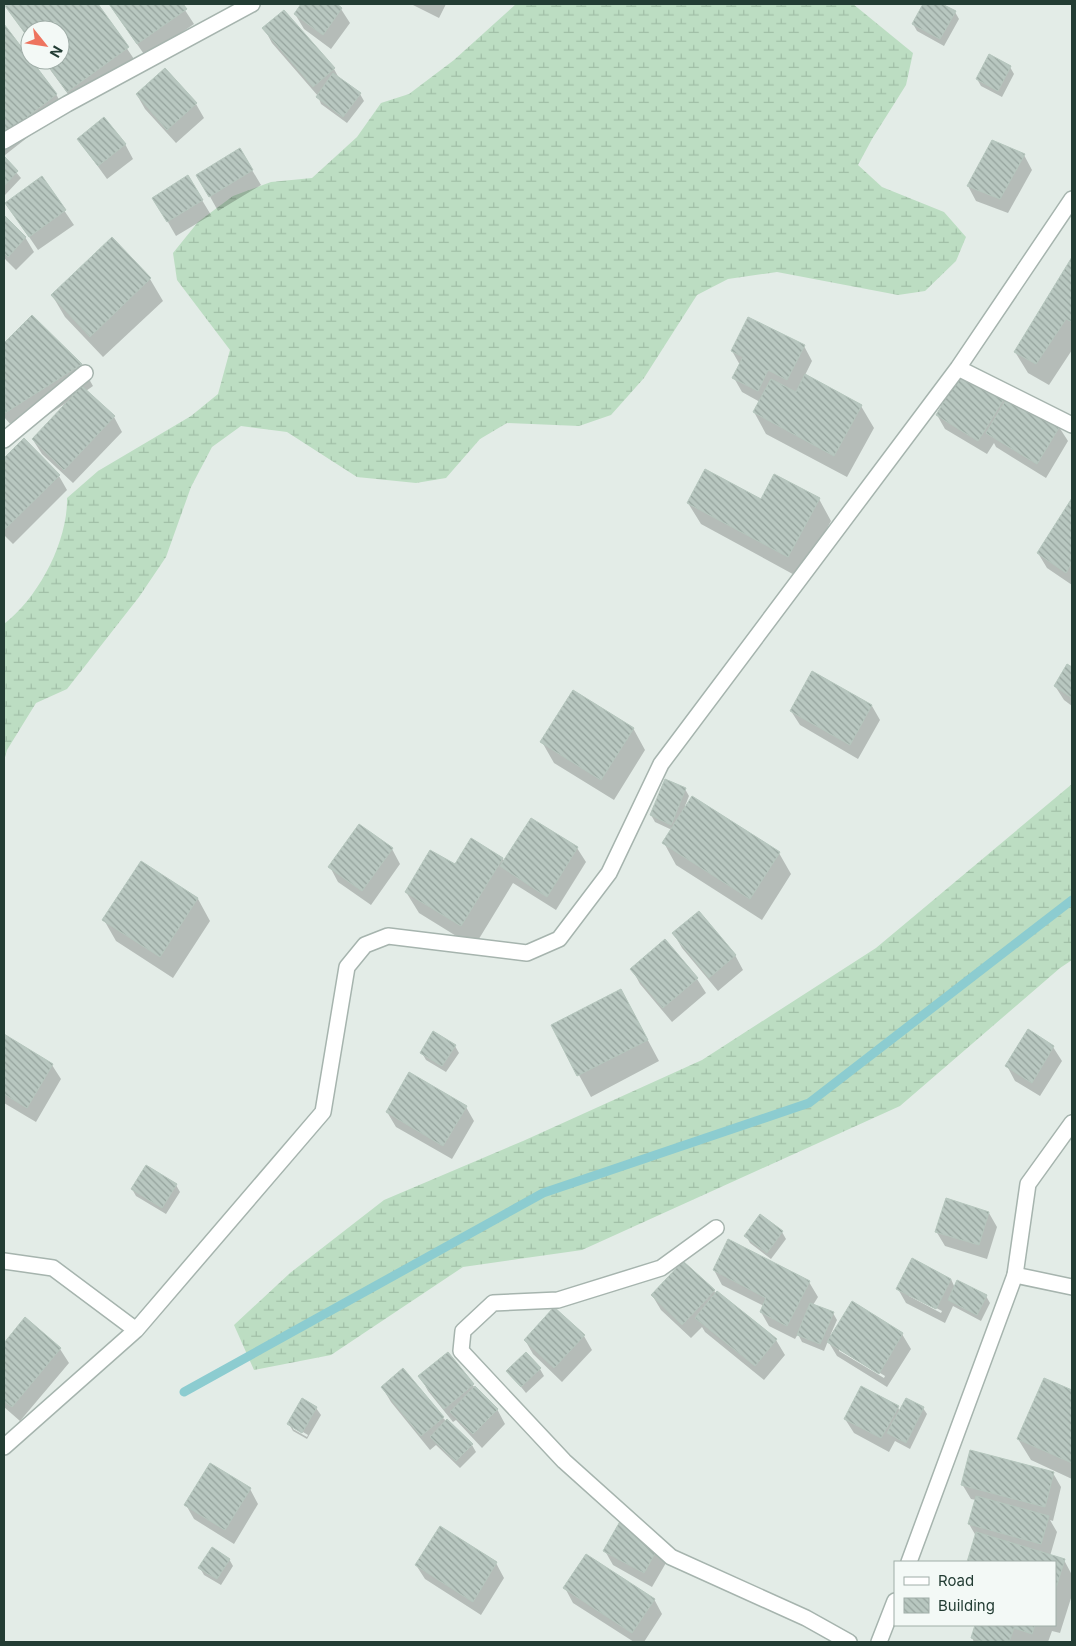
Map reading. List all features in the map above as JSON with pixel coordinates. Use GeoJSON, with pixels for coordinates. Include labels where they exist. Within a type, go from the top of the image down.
{"type":"FeatureCollection","features":[{"type":"Feature","properties":{"kind":"street"},"geometry":{"type":"LineString","coordinates":[[4,141],[67,104],[252,4]]}},
{"type":"Feature","properties":{"kind":"street"},"geometry":{"type":"LineString","coordinates":[[4,1447],[136,1330],[323,1112],[347,967],[365,945],[388,936],[527,953],[559,939],[609,873],[661,764],[958,368],[1072,199]]}},
{"type":"Feature","properties":{"kind":"street"},"geometry":{"type":"LineString","coordinates":[[958,368],[1072,426]]}},
{"type":"Feature","properties":{"kind":"street"},"geometry":{"type":"LineString","coordinates":[[4,440],[85,373]]}},
{"type":"Feature","properties":{"kind":"street"},"geometry":{"type":"LineString","coordinates":[[909,1561],[1015,1275],[1028,1184],[1072,1123]]}},
{"type":"Feature","properties":{"kind":"street"},"geometry":{"type":"LineString","coordinates":[[716,1228],[661,1268],[558,1300],[493,1303],[464,1331],[461,1351],[564,1461],[671,1557],[806,1618],[849,1642]]}},
{"type":"Feature","properties":{"kind":"street"},"geometry":{"type":"LineString","coordinates":[[4,1260],[53,1268],[136,1330]]}},
{"type":"Feature","properties":{"kind":"street"},"geometry":{"type":"LineString","coordinates":[[1015,1275],[1072,1287]]}},
{"type":"Feature","properties":{"kind":"street"},"geometry":{"type":"LineString","coordinates":[[879,1642],[894,1604]]}},
{"type":"Feature","properties":{"kind":"green space"},"geometry":{"type":"Polygon","coordinates":[[[516,4],[853,4],[913,53],[906,85],[858,165],[882,187],[944,212],[966,237],[956,261],[925,291],[898,295],[777,272],[728,279],[697,295],[644,378],[611,415],[579,426],[507,423],[480,439],[446,478],[416,483],[357,477],[287,432],[241,426],[212,447],[191,487],[166,557],[139,597],[67,689],[36,703],[7,750],[4,761],[4,624],[28,600],[49,568],[62,533],[67,498],[98,471],[191,416],[218,394],[230,350],[177,280],[173,253],[198,222],[233,196],[271,182],[312,178],[357,137],[381,103],[409,94],[454,60],[516,4]]]}},
{"type":"Feature","properties":{"kind":"green space"},"geometry":{"type":"Polygon","coordinates":[[[1072,784],[1072,960],[1060,968],[900,1106],[582,1250],[463,1267],[331,1355],[254,1370],[234,1325],[290,1273],[384,1200],[523,1141],[702,1060],[876,948],[1072,784]]]}},
{"type":"Feature","properties":{"kind":"building"},"geometry":{"type":"Polygon","coordinates":[[[9,4],[98,4],[129,47],[67,92],[51,70],[70,70],[70,20],[20,20],[20,26],[5,6],[9,4]]]}},
{"type":"Feature","properties":{"kind":"building"},"geometry":{"type":"Polygon","coordinates":[[[109,4],[183,4],[187,9],[137,44],[109,4]]]}},
{"type":"Feature","properties":{"kind":"building"},"geometry":{"type":"Polygon","coordinates":[[[301,4],[337,4],[342,8],[323,35],[294,14],[301,4]]]}},
{"type":"Feature","properties":{"kind":"building"},"geometry":{"type":"Polygon","coordinates":[[[923,4],[942,4],[956,11],[940,39],[912,24],[923,4]]]}},
{"type":"Feature","properties":{"kind":"building"},"geometry":{"type":"Polygon","coordinates":[[[284,10],[335,68],[313,87],[262,28],[284,10]]]}},
{"type":"Feature","properties":{"kind":"building"},"geometry":{"type":"Polygon","coordinates":[[[4,24],[20,45],[20,70],[39,70],[57,94],[4,135],[4,24]]]}},
{"type":"Feature","properties":{"kind":"building"},"geometry":{"type":"Polygon","coordinates":[[[989,54],[1011,66],[998,91],[976,79],[989,54]]]}},
{"type":"Feature","properties":{"kind":"building"},"geometry":{"type":"Polygon","coordinates":[[[165,68],[197,103],[167,130],[136,94],[165,68]]]}},
{"type":"Feature","properties":{"kind":"building"},"geometry":{"type":"Polygon","coordinates":[[[333,73],[361,93],[343,117],[316,97],[333,73]]]}},
{"type":"Feature","properties":{"kind":"building"},"geometry":{"type":"Polygon","coordinates":[[[104,117],[126,144],[98,166],[77,139],[104,117]]]}},
{"type":"Feature","properties":{"kind":"building"},"geometry":{"type":"Polygon","coordinates":[[[992,140],[1025,154],[1000,199],[967,186],[992,140]]]}},
{"type":"Feature","properties":{"kind":"building"},"geometry":{"type":"Polygon","coordinates":[[[240,148],[253,170],[209,197],[196,175],[240,148]]]}},
{"type":"Feature","properties":{"kind":"building"},"geometry":{"type":"Polygon","coordinates":[[[4,158],[18,171],[4,186],[4,158]]]}},
{"type":"Feature","properties":{"kind":"building"},"geometry":{"type":"Polygon","coordinates":[[[188,175],[203,200],[167,222],[152,198],[188,175]]]}},
{"type":"Feature","properties":{"kind":"building"},"geometry":{"type":"Polygon","coordinates":[[[42,176],[66,210],[29,237],[5,203],[42,176]]]}},
{"type":"Feature","properties":{"kind":"building"},"geometry":{"type":"Polygon","coordinates":[[[4,215],[26,237],[8,257],[4,253],[4,215]]]}},
{"type":"Feature","properties":{"kind":"building"},"geometry":{"type":"Polygon","coordinates":[[[112,237],[151,278],[90,337],[51,295],[112,237]]]}},
{"type":"Feature","properties":{"kind":"building"},"geometry":{"type":"Polygon","coordinates":[[[1072,257],[1072,322],[1066,319],[1036,364],[1014,352],[1072,257]]]}},
{"type":"Feature","properties":{"kind":"building"},"geometry":{"type":"Polygon","coordinates":[[[32,315],[82,364],[5,413],[4,343],[32,315]]]}},
{"type":"Feature","properties":{"kind":"building"},"geometry":{"type":"Polygon","coordinates":[[[748,317],[805,345],[787,380],[768,370],[758,391],[732,378],[743,357],[731,351],[748,317]]]}},
{"type":"Feature","properties":{"kind":"building"},"geometry":{"type":"Polygon","coordinates":[[[962,371],[1005,397],[978,441],[936,415],[962,371]]]}},
{"type":"Feature","properties":{"kind":"building"},"geometry":{"type":"Polygon","coordinates":[[[805,374],[862,405],[834,456],[753,412],[771,379],[796,392],[805,374]]]}},
{"type":"Feature","properties":{"kind":"building"},"geometry":{"type":"Polygon","coordinates":[[[82,386],[115,416],[64,470],[32,439],[82,386]]]}},
{"type":"Feature","properties":{"kind":"building"},"geometry":{"type":"Polygon","coordinates":[[[1009,395],[1060,426],[1037,464],[986,433],[1009,395]]]}},
{"type":"Feature","properties":{"kind":"building"},"geometry":{"type":"Polygon","coordinates":[[[24,438],[60,475],[4,530],[4,458],[24,438]]]}},
{"type":"Feature","properties":{"kind":"building"},"geometry":{"type":"Polygon","coordinates":[[[705,469],[761,499],[774,474],[820,498],[788,557],[687,503],[705,469]]]}},
{"type":"Feature","properties":{"kind":"building"},"geometry":{"type":"Polygon","coordinates":[[[1072,498],[1072,562],[1066,573],[1037,553],[1072,498]]]}},
{"type":"Feature","properties":{"kind":"building"},"geometry":{"type":"Polygon","coordinates":[[[1067,664],[1072,667],[1072,698],[1054,686],[1067,664]]]}},
{"type":"Feature","properties":{"kind":"building"},"geometry":{"type":"Polygon","coordinates":[[[812,671],[872,705],[850,745],[790,711],[812,671]]]}},
{"type":"Feature","properties":{"kind":"building"},"geometry":{"type":"Polygon","coordinates":[[[573,690],[634,728],[601,780],[540,742],[573,690]]]}},
{"type":"Feature","properties":{"kind":"building"},"geometry":{"type":"Polygon","coordinates":[[[665,779],[686,788],[671,825],[650,815],[665,779]]]}},
{"type":"Feature","properties":{"kind":"building"},"geometry":{"type":"Polygon","coordinates":[[[692,796],[780,852],[750,899],[662,843],[692,796]]]}},
{"type":"Feature","properties":{"kind":"building"},"geometry":{"type":"Polygon","coordinates":[[[531,818],[578,847],[547,897],[500,866],[531,818]]]}},
{"type":"Feature","properties":{"kind":"building"},"geometry":{"type":"Polygon","coordinates":[[[359,824],[393,848],[362,891],[328,867],[359,824]]]}},
{"type":"Feature","properties":{"kind":"building"},"geometry":{"type":"Polygon","coordinates":[[[471,838],[503,858],[461,926],[405,892],[430,850],[455,864],[471,838]]]}},
{"type":"Feature","properties":{"kind":"building"},"geometry":{"type":"Polygon","coordinates":[[[141,861],[198,898],[160,957],[102,920],[141,861]]]}},
{"type":"Feature","properties":{"kind":"building"},"geometry":{"type":"Polygon","coordinates":[[[699,911],[736,955],[709,978],[672,933],[699,911]]]}},
{"type":"Feature","properties":{"kind":"building"},"geometry":{"type":"Polygon","coordinates":[[[665,939],[698,978],[663,1008],[630,969],[665,939]]]}},
{"type":"Feature","properties":{"kind":"building"},"geometry":{"type":"Polygon","coordinates":[[[621,989],[648,1040],[577,1076],[551,1025],[621,989]]]}},
{"type":"Feature","properties":{"kind":"building"},"geometry":{"type":"Polygon","coordinates":[[[1028,1029],[1054,1046],[1032,1083],[1005,1066],[1028,1029]]]}},
{"type":"Feature","properties":{"kind":"building"},"geometry":{"type":"Polygon","coordinates":[[[433,1031],[456,1045],[442,1066],[420,1053],[433,1031]]]}},
{"type":"Feature","properties":{"kind":"building"},"geometry":{"type":"Polygon","coordinates":[[[4,1034],[53,1064],[27,1108],[4,1094],[4,1034]]]}},
{"type":"Feature","properties":{"kind":"building"},"geometry":{"type":"Polygon","coordinates":[[[409,1072],[467,1106],[443,1146],[386,1112],[409,1072]]]}},
{"type":"Feature","properties":{"kind":"building"},"geometry":{"type":"Polygon","coordinates":[[[146,1165],[177,1184],[162,1208],[131,1189],[146,1165]]]}},
{"type":"Feature","properties":{"kind":"building"},"geometry":{"type":"Polygon","coordinates":[[[946,1198],[989,1212],[979,1245],[935,1232],[946,1198]]]}},
{"type":"Feature","properties":{"kind":"building"},"geometry":{"type":"Polygon","coordinates":[[[760,1214],[783,1231],[767,1253],[744,1236],[760,1214]]]}},
{"type":"Feature","properties":{"kind":"building"},"geometry":{"type":"Polygon","coordinates":[[[728,1239],[810,1281],[787,1326],[760,1312],[766,1298],[713,1270],[728,1239]]]}},
{"type":"Feature","properties":{"kind":"building"},"geometry":{"type":"Polygon","coordinates":[[[912,1258],[951,1279],[936,1309],[896,1289],[912,1258]]]}},
{"type":"Feature","properties":{"kind":"building"},"geometry":{"type":"Polygon","coordinates":[[[683,1261],[715,1290],[682,1325],[651,1295],[683,1261]]]}},
{"type":"Feature","properties":{"kind":"building"},"geometry":{"type":"Polygon","coordinates":[[[957,1280],[987,1295],[977,1315],[948,1300],[957,1280]]]}},
{"type":"Feature","properties":{"kind":"building"},"geometry":{"type":"Polygon","coordinates":[[[717,1291],[777,1339],[755,1366],[695,1318],[717,1291]]]}},
{"type":"Feature","properties":{"kind":"building"},"geometry":{"type":"Polygon","coordinates":[[[852,1301],[903,1333],[879,1374],[827,1342],[852,1301]]]}},
{"type":"Feature","properties":{"kind":"building"},"geometry":{"type":"Polygon","coordinates":[[[810,1303],[834,1312],[820,1344],[797,1335],[810,1303]]]}},
{"type":"Feature","properties":{"kind":"building"},"geometry":{"type":"Polygon","coordinates":[[[554,1307],[585,1335],[554,1368],[524,1340],[554,1307]]]}},
{"type":"Feature","properties":{"kind":"building"},"geometry":{"type":"Polygon","coordinates":[[[25,1317],[61,1348],[12,1407],[4,1401],[4,1343],[25,1317]]]}},
{"type":"Feature","properties":{"kind":"building"},"geometry":{"type":"Polygon","coordinates":[[[448,1352],[474,1384],[444,1409],[418,1376],[448,1352]]]}},
{"type":"Feature","properties":{"kind":"building"},"geometry":{"type":"Polygon","coordinates":[[[526,1352],[541,1368],[521,1387],[506,1371],[526,1352]]]}},
{"type":"Feature","properties":{"kind":"building"},"geometry":{"type":"Polygon","coordinates":[[[403,1368],[444,1417],[421,1436],[381,1387],[403,1368]]]}},
{"type":"Feature","properties":{"kind":"building"},"geometry":{"type":"Polygon","coordinates":[[[1044,1378],[1072,1390],[1072,1463],[1017,1439],[1044,1378]]]}},
{"type":"Feature","properties":{"kind":"building"},"geometry":{"type":"Polygon","coordinates":[[[475,1386],[498,1409],[473,1434],[450,1412],[475,1386]]]}},
{"type":"Feature","properties":{"kind":"building"},"geometry":{"type":"Polygon","coordinates":[[[861,1386],[899,1406],[881,1438],[844,1419],[861,1386]]]}},
{"type":"Feature","properties":{"kind":"building"},"geometry":{"type":"Polygon","coordinates":[[[302,1398],[317,1407],[302,1433],[287,1424],[302,1398]]]}},
{"type":"Feature","properties":{"kind":"building"},"geometry":{"type":"Polygon","coordinates":[[[906,1398],[924,1407],[906,1443],[887,1433],[906,1398]]]}},
{"type":"Feature","properties":{"kind":"building"},"geometry":{"type":"Polygon","coordinates":[[[447,1419],[473,1444],[456,1461],[430,1437],[447,1419]]]}},
{"type":"Feature","properties":{"kind":"building"},"geometry":{"type":"Polygon","coordinates":[[[970,1450],[1054,1472],[1045,1507],[961,1485],[970,1450]]]}},
{"type":"Feature","properties":{"kind":"building"},"geometry":{"type":"Polygon","coordinates":[[[210,1463],[251,1488],[225,1530],[184,1505],[210,1463]]]}},
{"type":"Feature","properties":{"kind":"building"},"geometry":{"type":"Polygon","coordinates":[[[976,1496],[1049,1516],[1041,1544],[968,1524],[976,1496]]]}},
{"type":"Feature","properties":{"kind":"building"},"geometry":{"type":"Polygon","coordinates":[[[622,1518],[662,1541],[644,1573],[603,1551],[622,1518]]]}},
{"type":"Feature","properties":{"kind":"building"},"geometry":{"type":"Polygon","coordinates":[[[440,1526],[497,1562],[473,1602],[415,1565],[440,1526]]]}},
{"type":"Feature","properties":{"kind":"building"},"geometry":{"type":"Polygon","coordinates":[[[976,1532],[1065,1559],[1056,1588],[1056,1561],[967,1561],[976,1532]]]}},
{"type":"Feature","properties":{"kind":"building"},"geometry":{"type":"Polygon","coordinates":[[[212,1547],[230,1559],[217,1579],[198,1568],[212,1547]]]}},
{"type":"Feature","properties":{"kind":"building"},"geometry":{"type":"Polygon","coordinates":[[[586,1554],[655,1599],[632,1633],[563,1588],[586,1554]]]}},
{"type":"Feature","properties":{"kind":"building"},"geometry":{"type":"Polygon","coordinates":[[[975,1626],[1035,1626],[1032,1634],[1014,1628],[1009,1642],[984,1642],[971,1638],[975,1626]]]}},
{"type":"Feature","properties":{"kind":"waterway"},"geometry":{"type":"LineString","coordinates":[[184,1392],[543,1193],[809,1103],[1072,900]]}}]}
